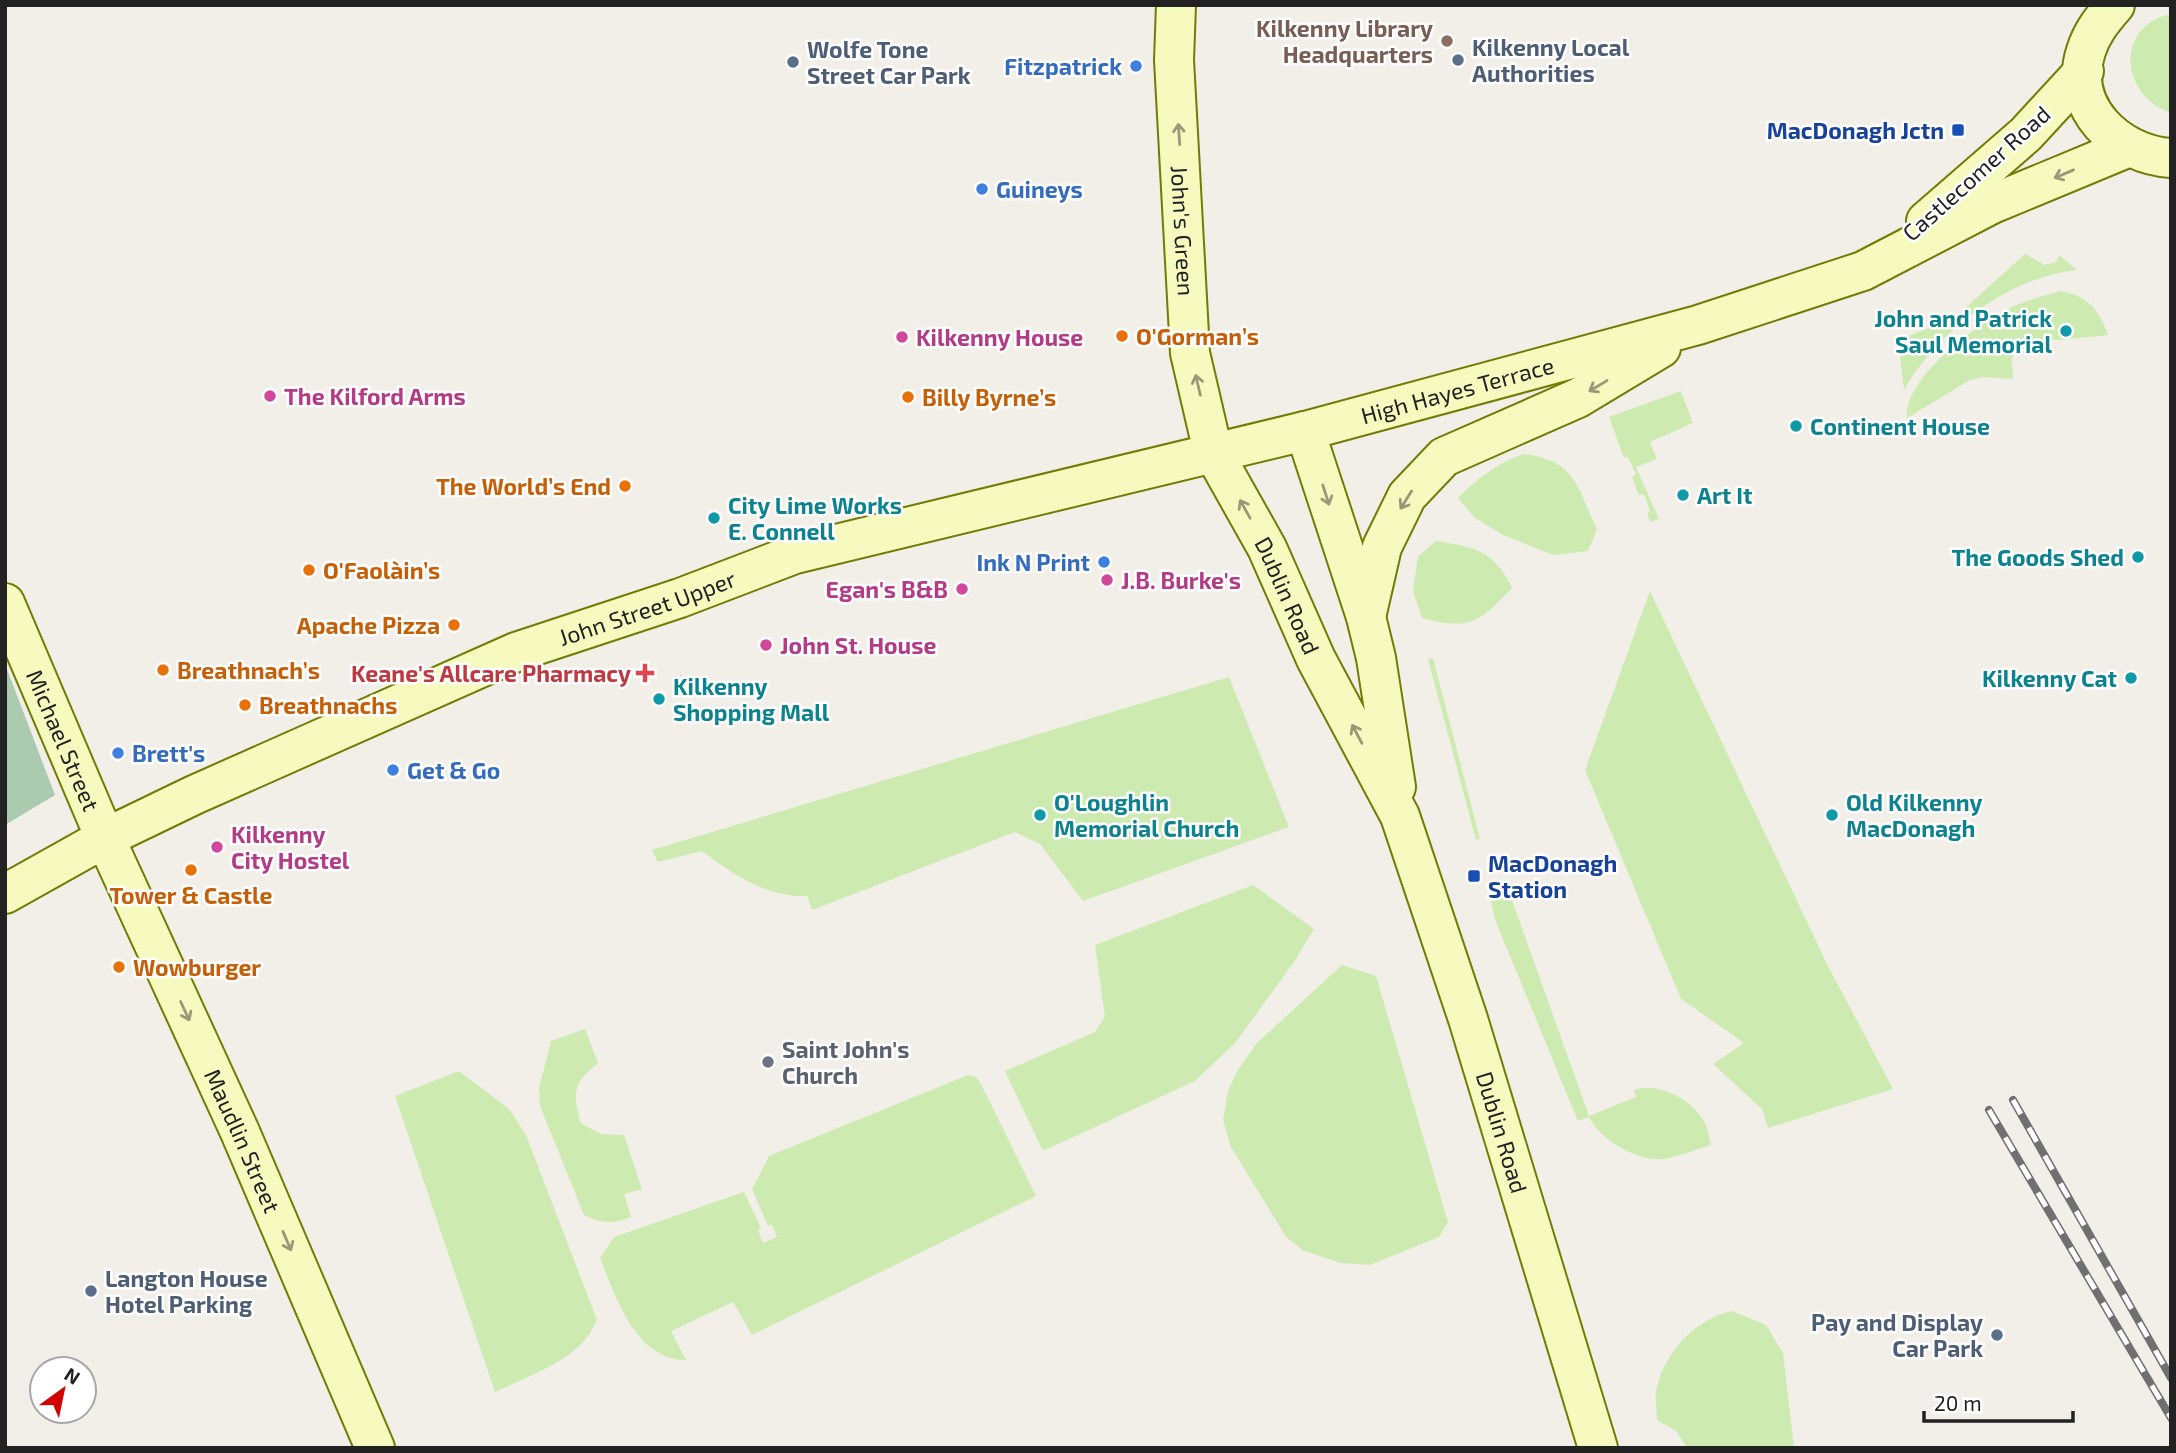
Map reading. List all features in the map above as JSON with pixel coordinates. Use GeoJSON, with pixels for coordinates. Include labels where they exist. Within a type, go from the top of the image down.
{"type":"FeatureCollection","features":[{"type":"Feature","properties":{"kind":"main road","name":"John's Green"},"geometry":{"type":"LineString","coordinates":[[1176,5],[1174,60],[1190,353],[1213,452]]}},
{"type":"Feature","properties":{"kind":"main road"},"geometry":{"type":"LineString","coordinates":[[2115,5],[2096,27],[2085,53],[2083,83],[2091,110],[2106,132],[2127,148],[2152,157],[2171,158]]}},
{"type":"Feature","properties":{"kind":"main road","name":"Castlecomer Road"},"geometry":{"type":"LineString","coordinates":[[1863,271],[1942,209],[2026,134],[2084,71]]}},
{"type":"Feature","properties":{"kind":"main road","name":"Castlecomer Road"},"geometry":{"type":"LineString","coordinates":[[1698,325],[1863,271],[1992,204],[2127,148]]}},
{"type":"Feature","properties":{"kind":"main road","name":"High Hayes Terrace"},"geometry":{"type":"LineString","coordinates":[[1213,452],[1698,325]]}},
{"type":"Feature","properties":{"kind":"main road"},"geometry":{"type":"LineString","coordinates":[[1366,617],[1382,547],[1407,496],[1444,457],[1578,398],[1698,325]]}},
{"type":"Feature","properties":{"kind":"main road","name":"Dublin Road"},"geometry":{"type":"LineString","coordinates":[[1305,430],[1366,617],[1376,658],[1400,816]]}},
{"type":"Feature","properties":{"kind":"main road","name":"Dublin Road"},"geometry":{"type":"LineString","coordinates":[[1213,452],[1267,548],[1316,659],[1400,816],[1468,1019],[1598,1448]]}},
{"type":"Feature","properties":{"kind":"main road","name":"John Street Upper"},"geometry":{"type":"LineString","coordinates":[[5,894],[105,838],[516,652],[680,598],[795,554],[1213,452]]}},
{"type":"Feature","properties":{"kind":"main road","name":"Michael Street"},"geometry":{"type":"LineString","coordinates":[[5,603],[105,838]]}},
{"type":"Feature","properties":{"kind":"main road","name":"Maudlin Street"},"geometry":{"type":"LineString","coordinates":[[105,838],[235,1121],[375,1448]]}},
{"type":"Feature","properties":{"kind":"green space"},"geometry":{"type":"Polygon","coordinates":[[[2171,14],[2171,113],[2154,104],[2141,92],[2130,62],[2133,46],[2140,32],[2153,21],[2171,14]]]}},
{"type":"Feature","properties":{"kind":"green space"},"geometry":{"type":"Polygon","coordinates":[[[2025,254],[2045,265],[2056,262],[2059,255],[2077,270],[2026,284],[1977,311],[1935,348],[1904,390],[1898,340],[1954,318],[2025,254]]]}},
{"type":"Feature","properties":{"kind":"green space"},"geometry":{"type":"Polygon","coordinates":[[[2061,291],[2079,297],[2092,306],[2108,335],[2060,340],[2016,339],[2012,361],[2013,379],[1983,377],[1970,380],[1907,418],[1909,403],[1917,386],[1929,370],[1962,339],[2010,308],[2061,291]]]}},
{"type":"Feature","properties":{"kind":"green space"},"geometry":{"type":"Polygon","coordinates":[[[1681,391],[1693,423],[1650,442],[1657,459],[1636,467],[1659,519],[1650,522],[1647,513],[1650,511],[1644,494],[1639,495],[1632,477],[1636,474],[1628,457],[1624,458],[1609,417],[1681,391]]]}},
{"type":"Feature","properties":{"kind":"green space"},"geometry":{"type":"Polygon","coordinates":[[[1524,454],[1541,457],[1565,469],[1579,488],[1597,529],[1588,551],[1553,555],[1503,535],[1475,518],[1458,498],[1488,472],[1524,454]]]}},
{"type":"Feature","properties":{"kind":"green space"},"geometry":{"type":"Polygon","coordinates":[[[1436,541],[1482,552],[1498,565],[1512,588],[1491,609],[1473,621],[1452,624],[1422,618],[1413,591],[1418,556],[1436,541]]]}},
{"type":"Feature","properties":{"kind":"green space"},"geometry":{"type":"Polygon","coordinates":[[[1650,591],[1827,964],[1893,1089],[1768,1128],[1762,1109],[1713,1064],[1744,1043],[1681,999],[1585,770],[1650,591]]]}},
{"type":"Feature","properties":{"kind":"green space"},"geometry":{"type":"Polygon","coordinates":[[[1433,658],[1480,839],[1476,840],[1428,659],[1433,658]]]}},
{"type":"Feature","properties":{"kind":"green space"},"geometry":{"type":"Polygon","coordinates":[[[5,664],[55,795],[5,825],[5,664]]]}},
{"type":"Feature","properties":{"kind":"green space"},"geometry":{"type":"Polygon","coordinates":[[[1229,677],[1289,827],[1083,901],[1040,844],[1015,832],[812,910],[807,896],[764,889],[738,876],[702,851],[658,862],[652,850],[1229,677]]]}},
{"type":"Feature","properties":{"kind":"green space"},"geometry":{"type":"Polygon","coordinates":[[[1253,885],[1314,929],[1294,962],[1235,1043],[1195,1081],[1043,1151],[1005,1071],[1095,1032],[1105,1017],[1095,945],[1253,885]]]}},
{"type":"Feature","properties":{"kind":"green space"},"geometry":{"type":"Polygon","coordinates":[[[1509,892],[1589,1116],[1636,1097],[1634,1090],[1664,1090],[1684,1100],[1700,1115],[1706,1125],[1711,1145],[1675,1157],[1653,1159],[1621,1148],[1602,1134],[1589,1117],[1578,1121],[1496,922],[1490,898],[1509,892]]]}},
{"type":"Feature","properties":{"kind":"green space"},"geometry":{"type":"Polygon","coordinates":[[[1342,965],[1376,976],[1448,1222],[1439,1237],[1370,1265],[1341,1263],[1304,1251],[1286,1237],[1231,1147],[1223,1120],[1228,1091],[1238,1070],[1256,1044],[1342,965]]]}},
{"type":"Feature","properties":{"kind":"green space"},"geometry":{"type":"Polygon","coordinates":[[[585,1029],[598,1063],[584,1076],[577,1089],[576,1104],[581,1123],[601,1134],[624,1135],[642,1189],[624,1194],[631,1217],[613,1222],[584,1215],[540,1106],[539,1088],[551,1041],[585,1029]]]}},
{"type":"Feature","properties":{"kind":"green space"},"geometry":{"type":"Polygon","coordinates":[[[459,1071],[509,1109],[526,1135],[597,1320],[579,1346],[567,1356],[495,1392],[395,1096],[459,1071]]]}},
{"type":"Feature","properties":{"kind":"green space"},"geometry":{"type":"Polygon","coordinates":[[[968,1075],[976,1077],[981,1084],[1036,1196],[752,1335],[733,1302],[671,1331],[686,1360],[669,1357],[654,1350],[630,1324],[600,1258],[614,1237],[744,1192],[761,1228],[758,1230],[763,1243],[777,1237],[772,1225],[768,1226],[752,1189],[769,1156],[968,1075]]]}},
{"type":"Feature","properties":{"kind":"green space"},"geometry":{"type":"Polygon","coordinates":[[[1732,1311],[1766,1325],[1783,1353],[1794,1448],[1687,1448],[1676,1431],[1657,1420],[1656,1392],[1665,1364],[1673,1352],[1693,1330],[1718,1315],[1732,1311]]]}},
{"type":"Feature","properties":{"kind":"railway"},"geometry":{"type":"LineString","coordinates":[[2013,1100],[2171,1378]]}},
{"type":"Feature","properties":{"kind":"railway"},"geometry":{"type":"LineString","coordinates":[[1989,1110],[2171,1418]]}},
{"type":"Feature","properties":{"kind":"place","name":"Kilkenny Library Headquarters"},"geometry":{"type":"Point","coordinates":[1447,41]}},
{"type":"Feature","properties":{"kind":"place","name":"Kilkenny Local Authorities"},"geometry":{"type":"Point","coordinates":[1458,60]}},
{"type":"Feature","properties":{"kind":"place","name":"Wolfe Tone Street Car Park"},"geometry":{"type":"Point","coordinates":[793,62]}},
{"type":"Feature","properties":{"kind":"place","name":"Fitzpatrick"},"geometry":{"type":"Point","coordinates":[1136,66]}},
{"type":"Feature","properties":{"kind":"place","name":"MacDonagh Jctn"},"geometry":{"type":"Point","coordinates":[1958,130]}},
{"type":"Feature","properties":{"kind":"place","name":"Guineys"},"geometry":{"type":"Point","coordinates":[982,189]}},
{"type":"Feature","properties":{"kind":"place","name":"John and Patrick Saul Memorial"},"geometry":{"type":"Point","coordinates":[2066,331]}},
{"type":"Feature","properties":{"kind":"place","name":"O'Gorman’s"},"geometry":{"type":"Point","coordinates":[1122,336]}},
{"type":"Feature","properties":{"kind":"place","name":"Kilkenny House"},"geometry":{"type":"Point","coordinates":[902,337]}},
{"type":"Feature","properties":{"kind":"place","name":"The Kilford Arms"},"geometry":{"type":"Point","coordinates":[270,396]}},
{"type":"Feature","properties":{"kind":"place","name":"Billy Byrne’s"},"geometry":{"type":"Point","coordinates":[908,397]}},
{"type":"Feature","properties":{"kind":"place","name":"Continent House"},"geometry":{"type":"Point","coordinates":[1796,426]}},
{"type":"Feature","properties":{"kind":"place","name":"The World’s End"},"geometry":{"type":"Point","coordinates":[625,486]}},
{"type":"Feature","properties":{"kind":"place","name":"Art It"},"geometry":{"type":"Point","coordinates":[1683,495]}},
{"type":"Feature","properties":{"kind":"place","name":"City Lime Works E. Connell"},"geometry":{"type":"Point","coordinates":[714,518]}},
{"type":"Feature","properties":{"kind":"place","name":"The Goods Shed"},"geometry":{"type":"Point","coordinates":[2138,557]}},
{"type":"Feature","properties":{"kind":"place","name":"Ink N Print"},"geometry":{"type":"Point","coordinates":[1104,562]}},
{"type":"Feature","properties":{"kind":"place","name":"O'Faolàin’s"},"geometry":{"type":"Point","coordinates":[309,570]}},
{"type":"Feature","properties":{"kind":"place","name":"J.B. Burke's"},"geometry":{"type":"Point","coordinates":[1107,580]}},
{"type":"Feature","properties":{"kind":"place","name":"Egan's B&B"},"geometry":{"type":"Point","coordinates":[962,589]}},
{"type":"Feature","properties":{"kind":"place","name":"Apache Pizza"},"geometry":{"type":"Point","coordinates":[454,625]}},
{"type":"Feature","properties":{"kind":"place","name":"John St. House"},"geometry":{"type":"Point","coordinates":[766,645]}},
{"type":"Feature","properties":{"kind":"place","name":"Breathnach’s"},"geometry":{"type":"Point","coordinates":[163,670]}},
{"type":"Feature","properties":{"kind":"place","name":"Keane's Allcare Pharmacy"},"geometry":{"type":"Point","coordinates":[645,673]}},
{"type":"Feature","properties":{"kind":"place","name":"Kilkenny Cat"},"geometry":{"type":"Point","coordinates":[2131,678]}},
{"type":"Feature","properties":{"kind":"place","name":"Kilkenny Shopping Mall"},"geometry":{"type":"Point","coordinates":[659,699]}},
{"type":"Feature","properties":{"kind":"place","name":"Breathnachs"},"geometry":{"type":"Point","coordinates":[245,705]}},
{"type":"Feature","properties":{"kind":"place","name":"Brett's"},"geometry":{"type":"Point","coordinates":[118,753]}},
{"type":"Feature","properties":{"kind":"place","name":"Get & Go"},"geometry":{"type":"Point","coordinates":[393,770]}},
{"type":"Feature","properties":{"kind":"place","name":"O'Loughlin Memorial Church"},"geometry":{"type":"Point","coordinates":[1040,815]}},
{"type":"Feature","properties":{"kind":"place","name":"Old Kilkenny MacDonagh"},"geometry":{"type":"Point","coordinates":[1832,815]}},
{"type":"Feature","properties":{"kind":"place","name":"Kilkenny City Hostel"},"geometry":{"type":"Point","coordinates":[217,847]}},
{"type":"Feature","properties":{"kind":"place","name":"Tower & Castle"},"geometry":{"type":"Point","coordinates":[191,870]}},
{"type":"Feature","properties":{"kind":"place","name":"MacDonagh Station"},"geometry":{"type":"Point","coordinates":[1474,876]}},
{"type":"Feature","properties":{"kind":"place","name":"Wowburger"},"geometry":{"type":"Point","coordinates":[119,967]}},
{"type":"Feature","properties":{"kind":"place","name":"Saint John's Church"},"geometry":{"type":"Point","coordinates":[768,1062]}},
{"type":"Feature","properties":{"kind":"place","name":"Langton House Hotel Parking"},"geometry":{"type":"Point","coordinates":[91,1291]}},
{"type":"Feature","properties":{"kind":"place","name":"Pay and Display Car Park"},"geometry":{"type":"Point","coordinates":[1997,1335]}}]}
